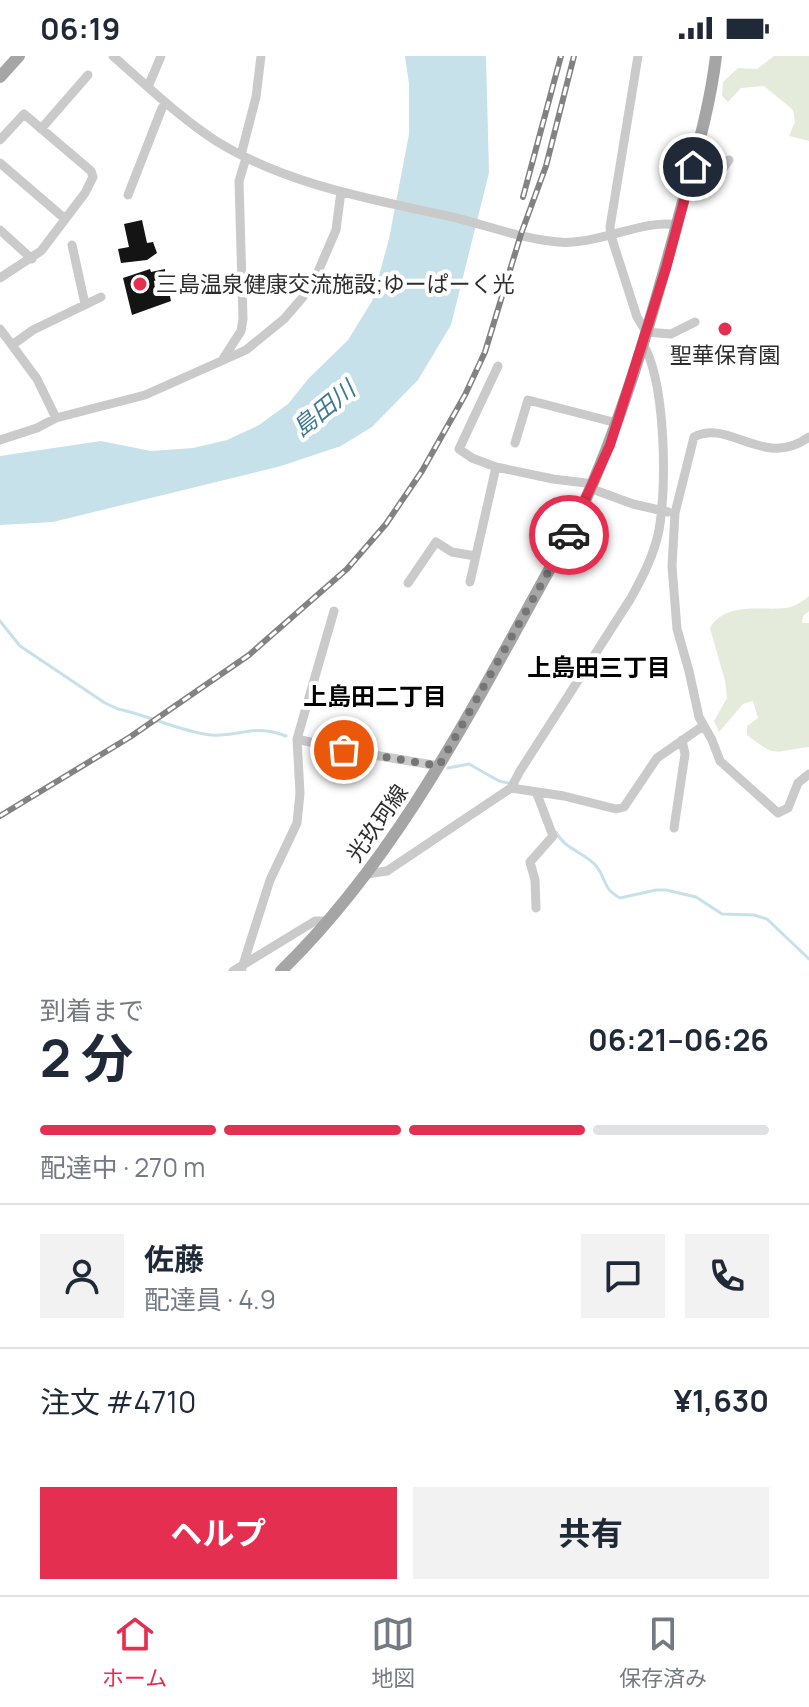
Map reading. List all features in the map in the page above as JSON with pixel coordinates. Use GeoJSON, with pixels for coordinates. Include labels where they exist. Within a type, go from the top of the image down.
{"type":"FeatureCollection","features":[{"type":"Feature","properties":{"kind":"main road"},"geometry":{"type":"LineString","coordinates":[[0,77],[19,56]]}},
{"type":"Feature","properties":{"kind":"main road","name":"光玖珂線"},"geometry":{"type":"LineString","coordinates":[[290,968],[367,874],[413,809],[571,531],[593,486],[617,423],[677,225],[707,113],[716,56]]}},
{"type":"Feature","properties":{"kind":"street"},"geometry":{"type":"LineString","coordinates":[[113,56],[194,126],[244,157],[325,187],[555,242],[611,236],[658,223],[677,225]]}},
{"type":"Feature","properties":{"kind":"street"},"geometry":{"type":"LineString","coordinates":[[148,87],[161,56]]}},
{"type":"Feature","properties":{"kind":"street"},"geometry":{"type":"LineString","coordinates":[[223,359],[241,331],[239,181],[261,56]]}},
{"type":"Feature","properties":{"kind":"street"},"geometry":{"type":"LineString","coordinates":[[367,874],[387,871],[480,812],[512,785],[648,569],[662,511],[660,408],[644,337],[610,227],[638,56]]}},
{"type":"Feature","properties":{"kind":"street"},"geometry":{"type":"LineString","coordinates":[[41,129],[88,75]]}},
{"type":"Feature","properties":{"kind":"street"},"geometry":{"type":"LineString","coordinates":[[128,195],[166,103]]}},
{"type":"Feature","properties":{"kind":"street"},"geometry":{"type":"LineString","coordinates":[[0,140],[24,114],[91,171],[93,177],[85,193],[41,251],[0,278]]}},
{"type":"Feature","properties":{"kind":"street"},"geometry":{"type":"LineString","coordinates":[[693,167],[718,175],[729,160]]}},
{"type":"Feature","properties":{"kind":"street"},"geometry":{"type":"LineString","coordinates":[[0,163],[64,218]]}},
{"type":"Feature","properties":{"kind":"street"},"geometry":{"type":"LineString","coordinates":[[0,440],[56,418],[145,395],[238,355],[269,333],[303,297],[327,257],[346,193]]}},
{"type":"Feature","properties":{"kind":"street"},"geometry":{"type":"LineString","coordinates":[[0,230],[32,259]]}},
{"type":"Feature","properties":{"kind":"street"},"geometry":{"type":"LineString","coordinates":[[72,245],[85,304]]}},
{"type":"Feature","properties":{"kind":"street"},"geometry":{"type":"LineString","coordinates":[[12,345],[33,330],[101,297]]}},
{"type":"Feature","properties":{"kind":"street"},"geometry":{"type":"LineString","coordinates":[[644,337],[677,333],[695,322]]}},
{"type":"Feature","properties":{"kind":"street"},"geometry":{"type":"LineString","coordinates":[[0,329],[37,379],[56,418]]}},
{"type":"Feature","properties":{"kind":"street"},"geometry":{"type":"LineString","coordinates":[[498,366],[459,449],[472,458],[496,467],[593,486],[633,504],[675,513]]}},
{"type":"Feature","properties":{"kind":"street"},"geometry":{"type":"LineString","coordinates":[[515,443],[528,400],[617,423]]}},
{"type":"Feature","properties":{"kind":"street"},"geometry":{"type":"LineString","coordinates":[[809,437],[783,450],[756,446],[722,435],[698,434],[694,437],[675,513],[672,558],[673,608],[695,704],[724,766],[778,813],[788,808],[798,783],[809,774]]}},
{"type":"Feature","properties":{"kind":"street"},"geometry":{"type":"LineString","coordinates":[[470,582],[496,467]]}},
{"type":"Feature","properties":{"kind":"street"},"geometry":{"type":"LineString","coordinates":[[408,583],[436,542],[452,552],[475,556]]}},
{"type":"Feature","properties":{"kind":"street"},"geometry":{"type":"LineString","coordinates":[[239,969],[270,880],[297,823],[300,793],[297,739],[334,611]]}},
{"type":"Feature","properties":{"kind":"street"},"geometry":{"type":"LineString","coordinates":[[512,785],[537,794],[564,796],[620,809],[628,804],[649,767],[703,726]]}},
{"type":"Feature","properties":{"kind":"street"},"geometry":{"type":"LineString","coordinates":[[297,739],[439,766]]}},
{"type":"Feature","properties":{"kind":"street"},"geometry":{"type":"LineString","coordinates":[[674,828],[685,754],[682,740]]}},
{"type":"Feature","properties":{"kind":"street"},"geometry":{"type":"LineString","coordinates":[[536,908],[530,862],[553,836],[537,794]]}},
{"type":"Feature","properties":{"kind":"street"},"geometry":{"type":"LineString","coordinates":[[239,969],[315,921],[328,921]]}},
{"type":"Feature","properties":{"kind":"green space"},"geometry":{"type":"Polygon","coordinates":[[[774,56],[809,56],[809,141],[789,136],[795,122],[793,110],[764,86],[741,88],[728,102],[722,96],[723,82],[738,68],[757,69],[774,56]]]}},
{"type":"Feature","properties":{"kind":"green space"},"geometry":{"type":"Polygon","coordinates":[[[809,596],[809,611],[803,616],[802,623],[809,623],[809,747],[776,752],[747,735],[747,726],[758,718],[753,701],[743,704],[719,732],[714,721],[727,698],[710,628],[725,614],[745,609],[786,608],[809,596]]]}},
{"type":"Feature","properties":{"kind":"water","name":"島田川"},"geometry":{"type":"Polygon","coordinates":[[[405,56],[486,56],[489,173],[451,325],[418,380],[372,427],[341,446],[281,466],[53,522],[0,525],[0,456],[101,441],[151,451],[193,448],[227,440],[259,425],[288,404],[309,378],[348,340],[372,301],[389,239],[409,134],[409,84],[405,56]]]}},
{"type":"Feature","properties":{"kind":"building"},"geometry":{"type":"Polygon","coordinates":[[[142,220],[147,243],[153,242],[157,253],[147,260],[121,263],[118,249],[129,247],[124,224],[142,220]]]}},
{"type":"Feature","properties":{"kind":"building"},"geometry":{"type":"Polygon","coordinates":[[[150,269],[151,272],[165,269],[165,276],[154,281],[156,296],[169,292],[171,301],[132,315],[123,278],[150,269]]]}},
{"type":"Feature","properties":{"kind":"waterway"},"geometry":{"type":"LineString","coordinates":[[0,621],[20,646],[118,709],[211,735],[256,730],[286,736]]}},
{"type":"Feature","properties":{"kind":"waterway"},"geometry":{"type":"LineString","coordinates":[[448,768],[469,764],[499,781],[512,784]]}},
{"type":"Feature","properties":{"kind":"waterway"},"geometry":{"type":"LineString","coordinates":[[556,832],[565,843],[592,862],[607,887],[620,898],[666,890],[696,897],[722,914],[754,915],[767,919],[809,959]]}},
{"type":"Feature","properties":{"kind":"railway"},"geometry":{"type":"LineString","coordinates":[[523,197],[561,56]]}},
{"type":"Feature","properties":{"kind":"railway"},"geometry":{"type":"LineString","coordinates":[[0,816],[130,737],[249,655],[347,569],[386,524],[422,471],[465,395],[485,352],[521,234],[546,166],[574,56]]}},
{"type":"Feature","properties":{"kind":"way so far"},"geometry":{"type":"LineString","coordinates":[[344,750],[439,766],[569,535]]}},
{"type":"Feature","properties":{"kind":"place","name":"三島温泉健康交流施設;ゆーぱーく光"},"geometry":{"type":"Point","coordinates":[140,284]}},
{"type":"Feature","properties":{"kind":"place","name":"聖華保育園"},"geometry":{"type":"Point","coordinates":[725,329]}},
{"type":"Feature","properties":{"kind":"district","name":"上島田三丁目"},"geometry":{"type":"Point","coordinates":[599,666]}},
{"type":"Feature","properties":{"kind":"district","name":"上島田二丁目"},"geometry":{"type":"Point","coordinates":[375,695]}},
{"type":"Feature","properties":{"kind":"route"},"geometry":{"type":"LineString","coordinates":[[569,535],[610,445],[666,268],[693,167]]}}]}
